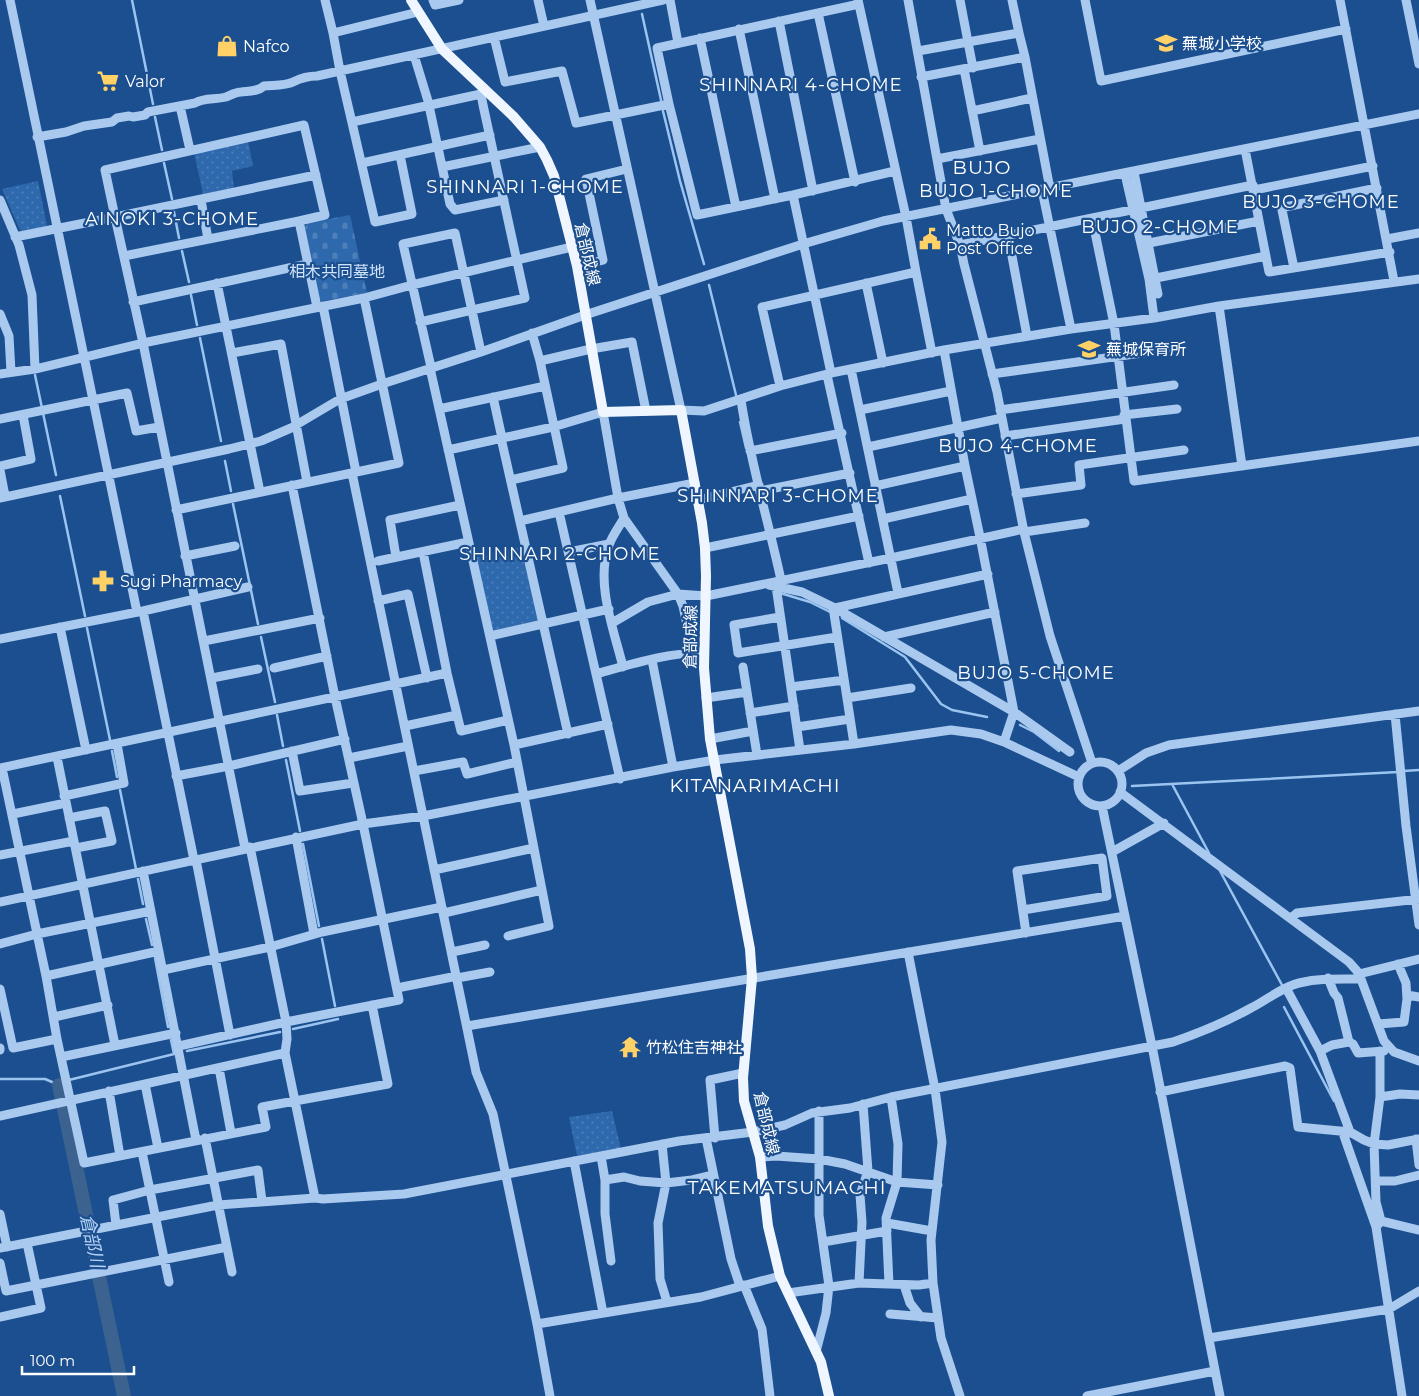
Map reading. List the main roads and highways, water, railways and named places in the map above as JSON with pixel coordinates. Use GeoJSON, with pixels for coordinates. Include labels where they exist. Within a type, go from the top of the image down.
{"type":"FeatureCollection","features":[{"type":"Feature","properties":{"kind":"main road","name":"倉部成線"},"geometry":{"type":"LineString","coordinates":[[411,0],[442,49],[482,91],[514,117],[540,147],[554,176],[576,266],[603,412],[681,410],[705,548],[704,654],[710,738],[750,949],[752,978],[743,1073],[744,1101],[760,1158],[768,1226],[780,1276],[821,1362],[829,1396]]}},
{"type":"Feature","properties":{"kind":"waterway"},"geometry":{"type":"LineString","coordinates":[[132,0],[153,104]]}},
{"type":"Feature","properties":{"kind":"waterway"},"geometry":{"type":"LineString","coordinates":[[642,14],[661,100]]}},
{"type":"Feature","properties":{"kind":"waterway"},"geometry":{"type":"LineString","coordinates":[[663,111],[680,181],[704,264]]}},
{"type":"Feature","properties":{"kind":"waterway"},"geometry":{"type":"LineString","coordinates":[[155,117],[162,150]]}},
{"type":"Feature","properties":{"kind":"waterway"},"geometry":{"type":"LineString","coordinates":[[164,163],[172,199]]}},
{"type":"Feature","properties":{"kind":"waterway"},"geometry":{"type":"LineString","coordinates":[[174,212],[179,238]]}},
{"type":"Feature","properties":{"kind":"waterway"},"geometry":{"type":"LineString","coordinates":[[182,251],[189,282]]}},
{"type":"Feature","properties":{"kind":"waterway"},"geometry":{"type":"LineString","coordinates":[[709,285],[736,395]]}},
{"type":"Feature","properties":{"kind":"waterway"},"geometry":{"type":"LineString","coordinates":[[191,295],[197,325]]}},
{"type":"Feature","properties":{"kind":"waterway"},"geometry":{"type":"LineString","coordinates":[[200,338],[221,441]]}},
{"type":"Feature","properties":{"kind":"waterway"},"geometry":{"type":"LineString","coordinates":[[35,375],[42,408]]}},
{"type":"Feature","properties":{"kind":"waterway"},"geometry":{"type":"LineString","coordinates":[[43,413],[56,475]]}},
{"type":"Feature","properties":{"kind":"waterway"},"geometry":{"type":"LineString","coordinates":[[740,422],[746,448]]}},
{"type":"Feature","properties":{"kind":"waterway"},"geometry":{"type":"LineString","coordinates":[[225,461],[231,491]]}},
{"type":"Feature","properties":{"kind":"waterway"},"geometry":{"type":"LineString","coordinates":[[60,496],[85,616]]}},
{"type":"Feature","properties":{"kind":"waterway"},"geometry":{"type":"LineString","coordinates":[[233,504],[258,624]]}},
{"type":"Feature","properties":{"kind":"waterway"},"geometry":{"type":"LineString","coordinates":[[780,593],[810,602],[830,612]]}},
{"type":"Feature","properties":{"kind":"waterway"},"geometry":{"type":"LineString","coordinates":[[842,618],[905,657],[941,704],[952,710],[987,717]]}},
{"type":"Feature","properties":{"kind":"waterway"},"geometry":{"type":"LineString","coordinates":[[87,628],[110,740]]}},
{"type":"Feature","properties":{"kind":"waterway"},"geometry":{"type":"LineString","coordinates":[[261,637],[275,702]]}},
{"type":"Feature","properties":{"kind":"waterway"},"geometry":{"type":"LineString","coordinates":[[277,715],[283,746]]}},
{"type":"Feature","properties":{"kind":"waterway"},"geometry":{"type":"LineString","coordinates":[[1020,725],[1034,732],[1059,751]]}},
{"type":"Feature","properties":{"kind":"waterway"},"geometry":{"type":"LineString","coordinates":[[112,751],[117,777]]}},
{"type":"Feature","properties":{"kind":"waterway"},"geometry":{"type":"LineString","coordinates":[[286,760],[300,831]]}},
{"type":"Feature","properties":{"kind":"waterway"},"geometry":{"type":"LineString","coordinates":[[1403,771],[1419,770]]}},
{"type":"Feature","properties":{"kind":"waterway"},"geometry":{"type":"LineString","coordinates":[[1132,786],[1398,772]]}},
{"type":"Feature","properties":{"kind":"waterway"},"geometry":{"type":"LineString","coordinates":[[1172,784],[1209,853]]}},
{"type":"Feature","properties":{"kind":"waterway"},"geometry":{"type":"LineString","coordinates":[[120,790],[136,869]]}},
{"type":"Feature","properties":{"kind":"waterway"},"geometry":{"type":"LineString","coordinates":[[303,844],[319,926]]}},
{"type":"Feature","properties":{"kind":"waterway"},"geometry":{"type":"LineString","coordinates":[[1220,871],[1282,985]]}},
{"type":"Feature","properties":{"kind":"waterway"},"geometry":{"type":"LineString","coordinates":[[138,879],[143,904]]}},
{"type":"Feature","properties":{"kind":"waterway"},"geometry":{"type":"LineString","coordinates":[[146,919],[152,945]]}},
{"type":"Feature","properties":{"kind":"waterway"},"geometry":{"type":"LineString","coordinates":[[322,939],[335,1006]]}},
{"type":"Feature","properties":{"kind":"waterway"},"geometry":{"type":"LineString","coordinates":[[155,958],[168,1027]]}},
{"type":"Feature","properties":{"kind":"waterway"},"geometry":{"type":"LineString","coordinates":[[1284,1007],[1334,1101]]}},
{"type":"Feature","properties":{"kind":"waterway"},"geometry":{"type":"LineString","coordinates":[[293,1029],[338,1019]]}},
{"type":"Feature","properties":{"kind":"waterway"},"geometry":{"type":"LineString","coordinates":[[187,1051],[280,1032]]}},
{"type":"Feature","properties":{"kind":"waterway"},"geometry":{"type":"LineString","coordinates":[[69,1080],[174,1054],[171,1040]]}},
{"type":"Feature","properties":{"kind":"waterway"},"geometry":{"type":"LineString","coordinates":[[0,1079],[45,1079],[59,1085],[64,1083]]}},
{"type":"Feature","properties":{"kind":"waterway","name":"倉部川"},"geometry":{"type":"LineString","coordinates":[[59,1085],[124,1396]]}},
{"type":"Feature","properties":{"kind":"place","name":"蕪城小学校"},"geometry":{"type":"Point","coordinates":[1166,43]}},
{"type":"Feature","properties":{"kind":"place","name":"Nafco"},"geometry":{"type":"Point","coordinates":[227,46]}},
{"type":"Feature","properties":{"kind":"place","name":"Valor"},"geometry":{"type":"Point","coordinates":[108,81]}},
{"type":"Feature","properties":{"kind":"place","name":"Matto Bujo Post Office"},"geometry":{"type":"Point","coordinates":[930,239]}},
{"type":"Feature","properties":{"kind":"place","name":"蕪城保育所"},"geometry":{"type":"Point","coordinates":[1089,349]}},
{"type":"Feature","properties":{"kind":"place","name":"Sugi Pharmacy"},"geometry":{"type":"Point","coordinates":[103,581]}},
{"type":"Feature","properties":{"kind":"place","name":"竹松住吉神社"},"geometry":{"type":"Point","coordinates":[630,1047]}},
{"type":"Feature","properties":{"kind":"district","name":"SHINNARI 4-CHOME"},"geometry":{"type":"Point","coordinates":[801,85]}},
{"type":"Feature","properties":{"kind":"district","name":"BUJO"},"geometry":{"type":"Point","coordinates":[982,167]}},
{"type":"Feature","properties":{"kind":"district","name":"SHINNARI 1-CHOME"},"geometry":{"type":"Point","coordinates":[525,187]}},
{"type":"Feature","properties":{"kind":"district","name":"BUJO 1-CHOME"},"geometry":{"type":"Point","coordinates":[996,191]}},
{"type":"Feature","properties":{"kind":"district","name":"BUJO 3-CHOME"},"geometry":{"type":"Point","coordinates":[1321,202]}},
{"type":"Feature","properties":{"kind":"district","name":"AINOKI 3-CHOME"},"geometry":{"type":"Point","coordinates":[172,219]}},
{"type":"Feature","properties":{"kind":"district","name":"BUJO 2-CHOME"},"geometry":{"type":"Point","coordinates":[1160,227]}},
{"type":"Feature","properties":{"kind":"district","name":"BUJO 4-CHOME"},"geometry":{"type":"Point","coordinates":[1018,446]}},
{"type":"Feature","properties":{"kind":"district","name":"SHINNARI 3-CHOME"},"geometry":{"type":"Point","coordinates":[778,496]}},
{"type":"Feature","properties":{"kind":"district","name":"SHINNARI 2-CHOME"},"geometry":{"type":"Point","coordinates":[560,554]}},
{"type":"Feature","properties":{"kind":"district","name":"BUJO 5-CHOME"},"geometry":{"type":"Point","coordinates":[1036,673]}},
{"type":"Feature","properties":{"kind":"district","name":"KITANARIMACHI"},"geometry":{"type":"Point","coordinates":[755,785]}},
{"type":"Feature","properties":{"kind":"district","name":"TAKEMATSUMACHI"},"geometry":{"type":"Point","coordinates":[787,1187]}},
{"type":"Feature","properties":{"kind":"park label","name":"相木共同墓地"},"geometry":{"type":"Point","coordinates":[337,271]}}]}
